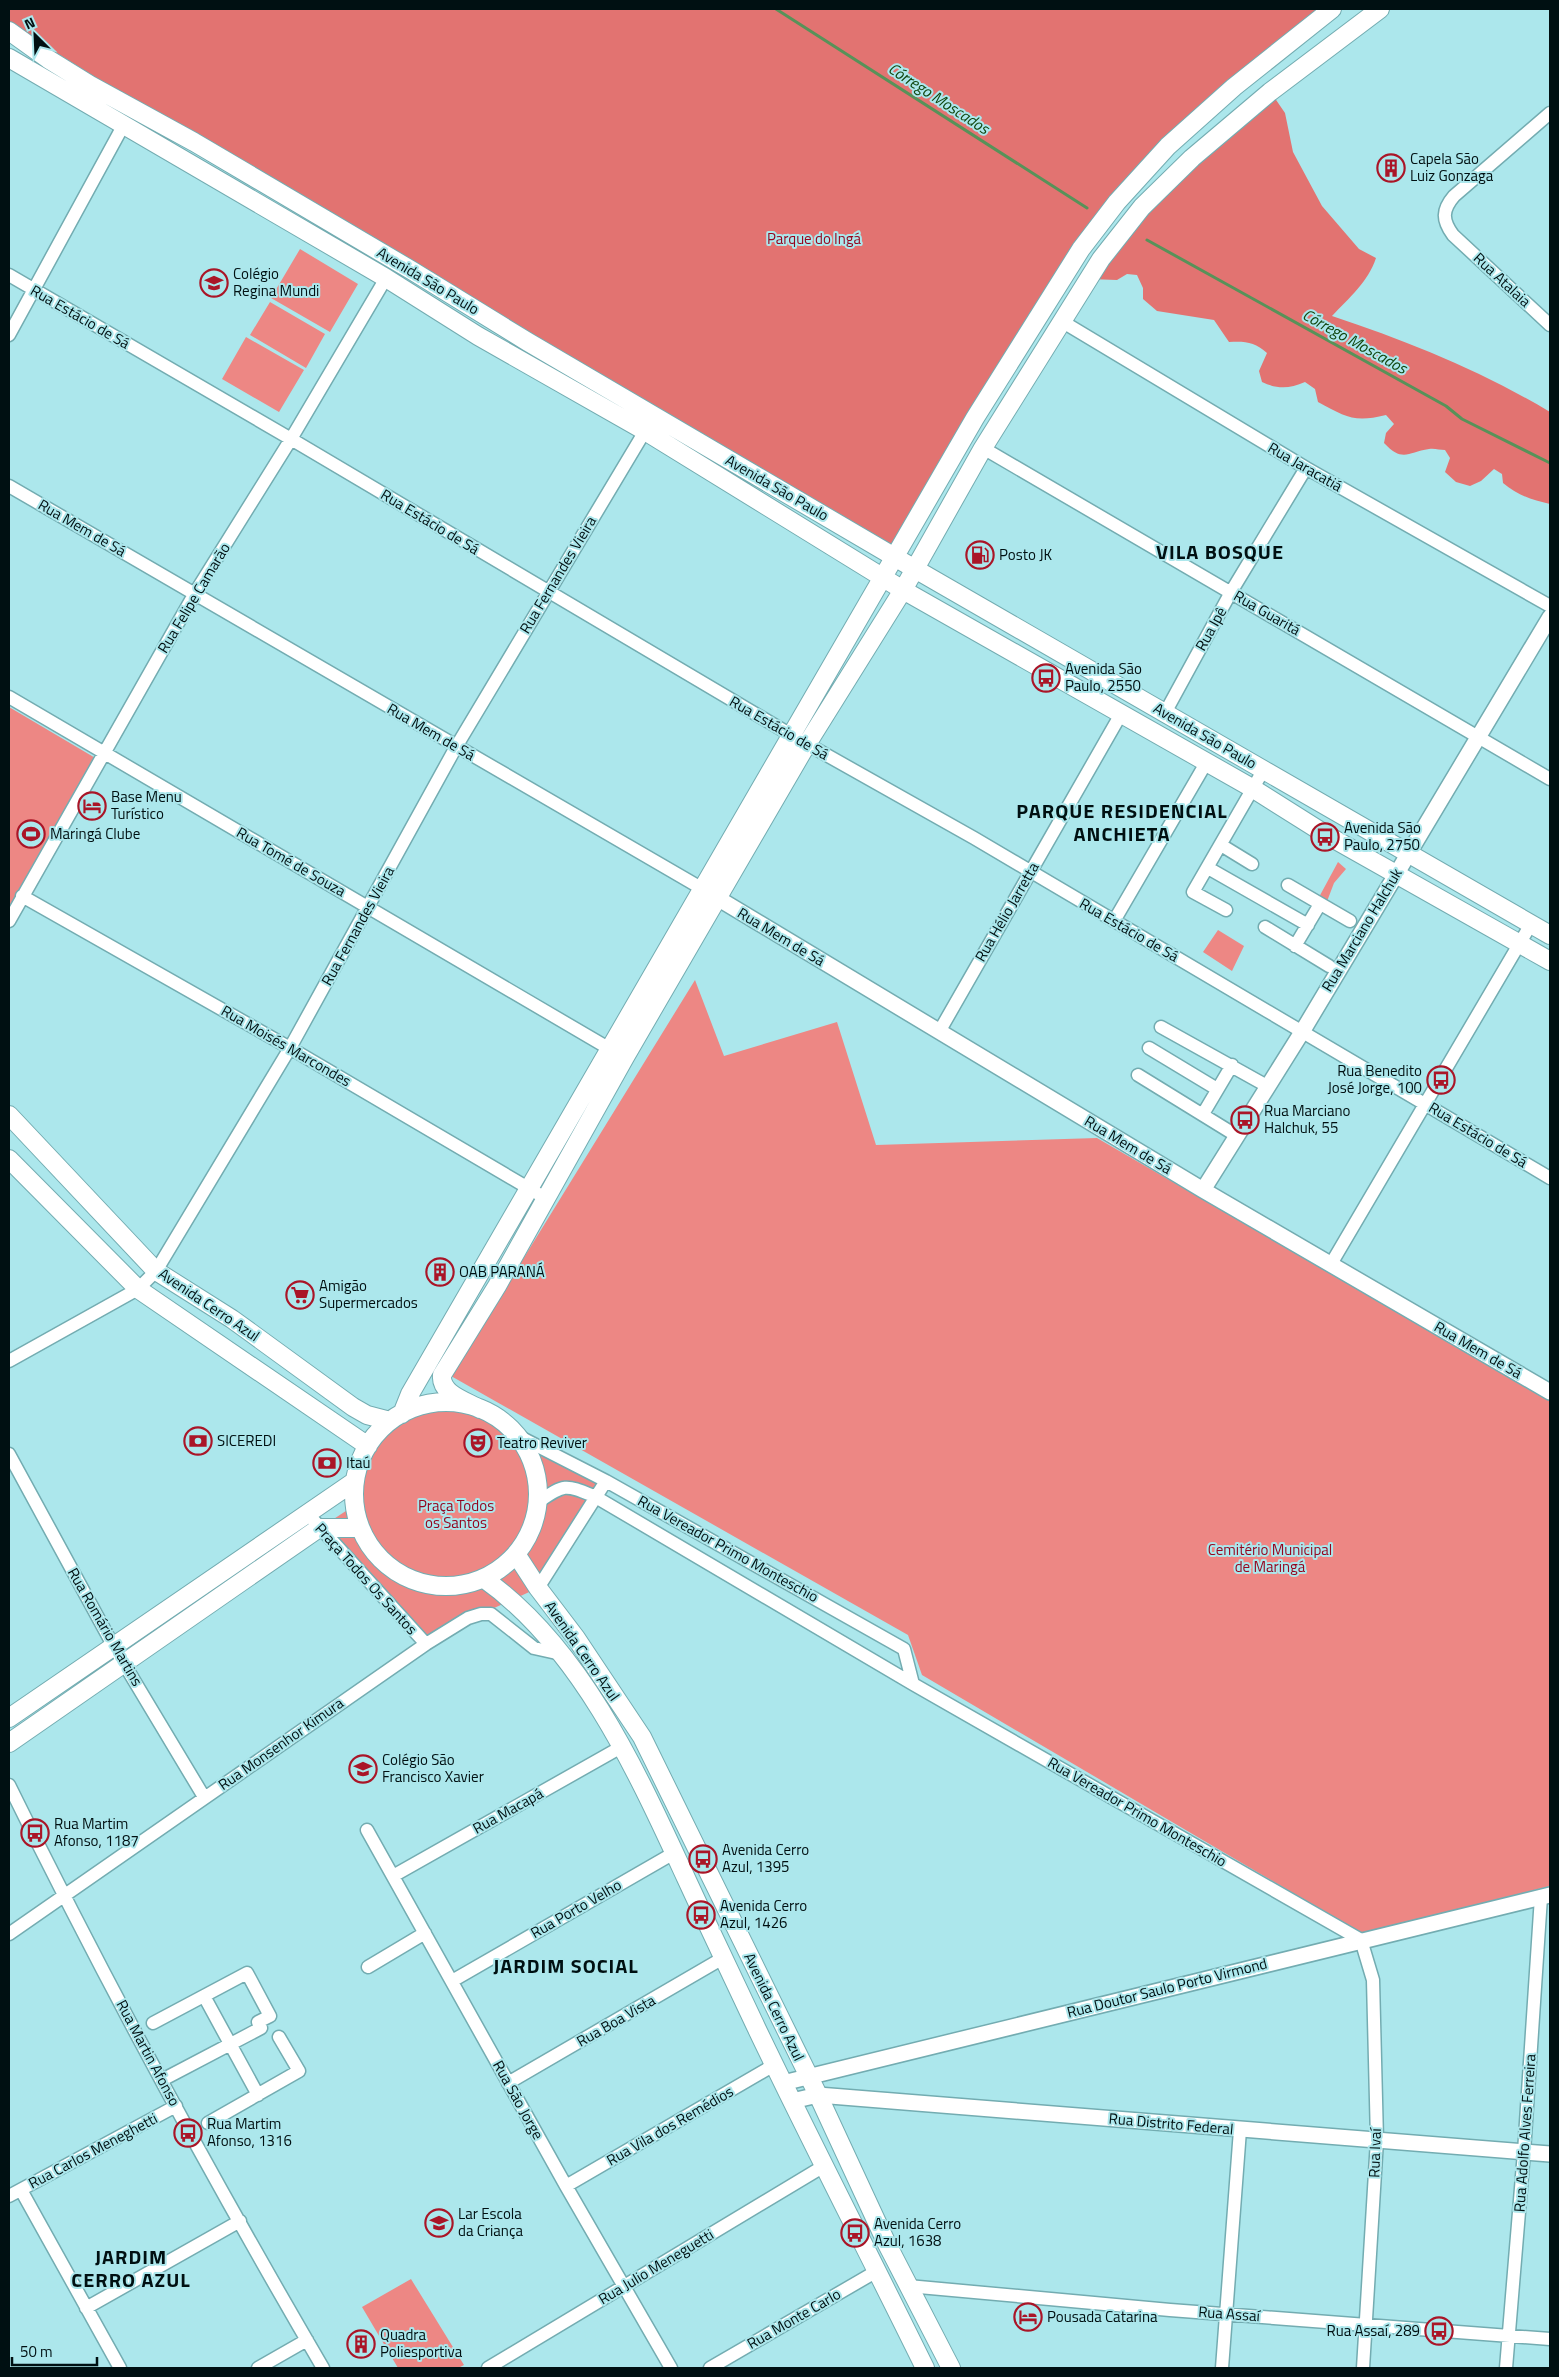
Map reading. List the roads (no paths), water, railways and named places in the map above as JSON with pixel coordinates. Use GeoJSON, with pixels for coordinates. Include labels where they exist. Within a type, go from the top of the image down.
{"type":"FeatureCollection","features":[{"type":"Feature","properties":{"kind":"main road"},"geometry":{"type":"LineString","coordinates":[[396,1418],[883,577],[1033,323],[1081,249],[1117,202],[1168,146],[1234,87],[1332,9]]}},
{"type":"Feature","properties":{"kind":"main road"},"geometry":{"type":"LineString","coordinates":[[480,1409],[446,1390],[442,1382],[442,1375],[547,1199],[625,1057],[807,744],[903,590],[984,448],[1101,259],[1142,207],[1192,158],[1270,92],[1380,9]]}},
{"type":"Feature","properties":{"kind":"main road","name":"Avenida São Paulo"},"geometry":{"type":"LineString","coordinates":[[9,31],[48,59],[90,85],[202,147],[411,270],[528,342],[915,569],[1550,936]]}},
{"type":"Feature","properties":{"kind":"main road"},"geometry":{"type":"LineString","coordinates":[[9,57],[31,64],[48,59]]}},
{"type":"Feature","properties":{"kind":"main road","name":"Avenida São Paulo"},"geometry":{"type":"LineString","coordinates":[[9,57],[123,126],[386,278],[525,364],[645,431],[903,590],[1252,788],[1325,834],[1550,961]]}},
{"type":"Feature","properties":{"kind":"main road"},"geometry":{"type":"LineString","coordinates":[[47,81],[52,77],[60,75],[90,85]]}},
{"type":"Feature","properties":{"kind":"main road"},"geometry":{"type":"LineString","coordinates":[[478,336],[491,338],[516,351],[522,349],[528,342]]}},
{"type":"Feature","properties":{"kind":"main road"},"geometry":{"type":"LineString","coordinates":[[525,364],[537,358],[544,358],[573,368]]}},
{"type":"Feature","properties":{"kind":"main road","name":"Avenida Cerro Azul"},"geometry":{"type":"LineString","coordinates":[[9,1115],[156,1271],[232,1319],[353,1407],[367,1415],[396,1418]]}},
{"type":"Feature","properties":{"kind":"main road","name":"Avenida Cerro Azul"},"geometry":{"type":"LineString","coordinates":[[9,1159],[138,1289],[368,1446]]}},
{"type":"Feature","properties":{"kind":"main road","name":"Praça Todos Os Santos"},"geometry":{"type":"LineString","coordinates":[[454,1403],[480,1409],[501,1420],[518,1436],[531,1456],[537,1479],[538,1502],[532,1528],[516,1554],[483,1578],[451,1585],[434,1585],[411,1579],[390,1567],[372,1549],[360,1528],[355,1505],[355,1481],[360,1463],[368,1446],[396,1418],[427,1404],[454,1403]]}},
{"type":"Feature","properties":{"kind":"main road"},"geometry":{"type":"LineString","coordinates":[[9,1718],[355,1481]]}},
{"type":"Feature","properties":{"kind":"main road"},"geometry":{"type":"LineString","coordinates":[[9,1743],[320,1528],[360,1528]]}},
{"type":"Feature","properties":{"kind":"main road","name":"Avenida Cerro Azul"},"geometry":{"type":"LineString","coordinates":[[516,1554],[538,1588],[576,1638],[642,1737],[818,2095],[893,2256],[951,2368]]}},
{"type":"Feature","properties":{"kind":"main road","name":"Avenida Cerro Azul"},"geometry":{"type":"LineString","coordinates":[[483,1578],[523,1611],[561,1654],[623,1746],[774,2065],[926,2368]]}},
{"type":"Feature","properties":{"kind":"main road"},"geometry":{"type":"LineString","coordinates":[[595,1704],[612,1694]]}},
{"type":"Feature","properties":{"kind":"main road"},"geometry":{"type":"LineString","coordinates":[[854,2224],[858,2219],[868,2223],[883,2246],[893,2256]]}},
{"type":"Feature","properties":{"kind":"street","name":"Rua Atalaia"},"geometry":{"type":"LineString","coordinates":[[1550,113],[1446,205],[1444,221],[1453,235],[1550,325]]}},
{"type":"Feature","properties":{"kind":"street"},"geometry":{"type":"LineString","coordinates":[[9,336],[123,126]]}},
{"type":"Feature","properties":{"kind":"street","name":"Rua Estácio de Sá"},"geometry":{"type":"LineString","coordinates":[[9,275],[291,439],[791,735],[974,838],[1550,1178]]}},
{"type":"Feature","properties":{"kind":"street","name":"Rua Felipe Camarão"},"geometry":{"type":"LineString","coordinates":[[9,921],[195,593],[291,439],[386,278]]}},
{"type":"Feature","properties":{"kind":"street","name":"Rua Jaracatiá"},"geometry":{"type":"LineString","coordinates":[[1063,322],[1306,468],[1550,606]]}},
{"type":"Feature","properties":{"kind":"street","name":"Rua Fernandes Vieira"},"geometry":{"type":"LineString","coordinates":[[9,1361],[138,1289],[156,1271],[290,1048],[456,747],[645,431]]}},
{"type":"Feature","properties":{"kind":"street","name":"Rua Guaritá"},"geometry":{"type":"LineString","coordinates":[[984,448],[1550,779]]}},
{"type":"Feature","properties":{"kind":"street","name":"Rua Ipê"},"geometry":{"type":"LineString","coordinates":[[1165,713],[1231,592],[1306,468]]}},
{"type":"Feature","properties":{"kind":"street","name":"Rua Mem de Sá"},"geometry":{"type":"LineString","coordinates":[[9,486],[702,888],[1203,1190],[1550,1392]]}},
{"type":"Feature","properties":{"kind":"street","name":"Rua Marciano Halchuk"},"geometry":{"type":"LineString","coordinates":[[1203,1190],[1302,1032],[1550,617]]}},
{"type":"Feature","properties":{"kind":"street","name":"Rua Tomé de Souza"},"geometry":{"type":"LineString","coordinates":[[9,698],[625,1057]]}},
{"type":"Feature","properties":{"kind":"street","name":"Rua Hélio Jarretta"},"geometry":{"type":"LineString","coordinates":[[939,1032],[1121,714]]}},
{"type":"Feature","properties":{"kind":"street"},"geometry":{"type":"LineString","coordinates":[[1114,921],[1206,763]]}},
{"type":"Feature","properties":{"kind":"street"},"geometry":{"type":"LineString","coordinates":[[1226,910],[1193,892],[1264,769]]}},
{"type":"Feature","properties":{"kind":"street"},"geometry":{"type":"LineString","coordinates":[[1221,845],[1252,864]]}},
{"type":"Feature","properties":{"kind":"street"},"geometry":{"type":"LineString","coordinates":[[1208,868],[1308,925]]}},
{"type":"Feature","properties":{"kind":"street"},"geometry":{"type":"LineString","coordinates":[[1288,885],[1350,921]]}},
{"type":"Feature","properties":{"kind":"street","name":"Rua Moisés Marcondes"},"geometry":{"type":"LineString","coordinates":[[22,896],[290,1048],[547,1199]]}},
{"type":"Feature","properties":{"kind":"street"},"geometry":{"type":"LineString","coordinates":[[1295,946],[1320,904]]}},
{"type":"Feature","properties":{"kind":"street"},"geometry":{"type":"LineString","coordinates":[[1331,1264],[1531,924]]}},
{"type":"Feature","properties":{"kind":"street"},"geometry":{"type":"LineString","coordinates":[[1265,927],[1329,966]]}},
{"type":"Feature","properties":{"kind":"street"},"geometry":{"type":"LineString","coordinates":[[1161,1027],[1268,1086]]}},
{"type":"Feature","properties":{"kind":"street"},"geometry":{"type":"LineString","coordinates":[[1149,1048],[1217,1089]]}},
{"type":"Feature","properties":{"kind":"street"},"geometry":{"type":"LineString","coordinates":[[1203,1114],[1232,1065]]}},
{"type":"Feature","properties":{"kind":"street"},"geometry":{"type":"LineString","coordinates":[[1138,1075],[1237,1136]]}},
{"type":"Feature","properties":{"kind":"street","name":"Rua Vereador Primo Monteschio"},"geometry":{"type":"LineString","coordinates":[[518,1436],[606,1481],[904,1649],[913,1684]]}},
{"type":"Feature","properties":{"kind":"street","name":"Rua Romário Martins"},"geometry":{"type":"LineString","coordinates":[[9,1454],[114,1647],[204,1797]]}},
{"type":"Feature","properties":{"kind":"street"},"geometry":{"type":"LineString","coordinates":[[538,1588],[594,1496],[606,1481]]}},
{"type":"Feature","properties":{"kind":"street","name":"Rua Vereador Primo Monteschio"},"geometry":{"type":"LineString","coordinates":[[538,1502],[559,1488],[569,1486],[594,1496],[913,1684],[1361,1940]]}},
{"type":"Feature","properties":{"kind":"street","name":"Praça Todos Os Santos"},"geometry":{"type":"LineString","coordinates":[[307,1513],[426,1644]]}},
{"type":"Feature","properties":{"kind":"street","name":"Rua Monsenhor Kimura"},"geometry":{"type":"LineString","coordinates":[[9,1934],[426,1644],[468,1618],[486,1614],[498,1618],[534,1648],[561,1654]]}},
{"type":"Feature","properties":{"kind":"street","name":"Rua Macapá"},"geometry":{"type":"LineString","coordinates":[[393,1876],[623,1746]]}},
{"type":"Feature","properties":{"kind":"street","name":"Rua Martin Afonso"},"geometry":{"type":"LineString","coordinates":[[9,1786],[64,1896],[176,2106],[323,2368]]}},
{"type":"Feature","properties":{"kind":"street","name":"Rua São Jorge"},"geometry":{"type":"LineString","coordinates":[[366,1830],[623,2287],[671,2368]]}},
{"type":"Feature","properties":{"kind":"street","name":"Rua Porto Velho"},"geometry":{"type":"LineString","coordinates":[[452,1981],[674,1853]]}},
{"type":"Feature","properties":{"kind":"street","name":"Rua Doutor Saulo Porto Virmond"},"geometry":{"type":"LineString","coordinates":[[783,2083],[1546,1896]]}},
{"type":"Feature","properties":{"kind":"street","name":"Rua Adolfo Alves Ferreira"},"geometry":{"type":"LineString","coordinates":[[1506,2368],[1546,1896]]}},
{"type":"Feature","properties":{"kind":"street"},"geometry":{"type":"LineString","coordinates":[[368,1967],[425,1932]]}},
{"type":"Feature","properties":{"kind":"street","name":"Rua Ivaí"},"geometry":{"type":"LineString","coordinates":[[1361,1940],[1373,1980],[1376,2140],[1363,2368]]}},
{"type":"Feature","properties":{"kind":"street","name":"Rua Boa Vista"},"geometry":{"type":"LineString","coordinates":[[508,2083],[724,1958]]}},
{"type":"Feature","properties":{"kind":"street"},"geometry":{"type":"LineString","coordinates":[[153,2023],[247,1973],[270,2016],[258,2022],[261,2028],[162,2080]]}},
{"type":"Feature","properties":{"kind":"street"},"geometry":{"type":"LineString","coordinates":[[204,1996],[258,2095]]}},
{"type":"Feature","properties":{"kind":"street"},"geometry":{"type":"LineString","coordinates":[[208,2123],[299,2071],[279,2037]]}},
{"type":"Feature","properties":{"kind":"street","name":"Rua Vila dos Remédios"},"geometry":{"type":"LineString","coordinates":[[566,2186],[774,2065]]}},
{"type":"Feature","properties":{"kind":"street","name":"Rua Distrito Federal"},"geometry":{"type":"LineString","coordinates":[[792,2101],[818,2095],[1550,2154]]}},
{"type":"Feature","properties":{"kind":"street","name":"Rua Carlos Meneghetti"},"geometry":{"type":"LineString","coordinates":[[9,2196],[176,2106]]}},
{"type":"Feature","properties":{"kind":"street"},"geometry":{"type":"LineString","coordinates":[[1222,2368],[1240,2130]]}},
{"type":"Feature","properties":{"kind":"street","name":"Rua Julio Meneguetti"},"geometry":{"type":"LineString","coordinates":[[488,2368],[824,2166]]}},
{"type":"Feature","properties":{"kind":"street"},"geometry":{"type":"LineString","coordinates":[[21,2190],[120,2368]]}},
{"type":"Feature","properties":{"kind":"street"},"geometry":{"type":"LineString","coordinates":[[86,2308],[240,2221]]}},
{"type":"Feature","properties":{"kind":"street","name":"Rua Monte Carlo"},"geometry":{"type":"LineString","coordinates":[[710,2368],[877,2270]]}},
{"type":"Feature","properties":{"kind":"street","name":"Rua Assaí"},"geometry":{"type":"LineString","coordinates":[[908,2286],[1226,2314],[1550,2339]]}},
{"type":"Feature","properties":{"kind":"street"},"geometry":{"type":"LineString","coordinates":[[258,2368],[307,2340]]}},
{"type":"Feature","properties":{"kind":"waterway","name":"Córrego Moscados"},"geometry":{"type":"LineString","coordinates":[[776,9],[1087,208]]}},
{"type":"Feature","properties":{"kind":"waterway","name":"Córrego Moscados"},"geometry":{"type":"LineString","coordinates":[[1147,240],[1446,406],[1462,419],[1550,463]]}},
{"type":"Feature","properties":{"kind":"place","name":"Capela São Luiz Gonzaga"},"geometry":{"type":"Point","coordinates":[1391,168]}},
{"type":"Feature","properties":{"kind":"place","name":"Colégio Regina Mundi"},"geometry":{"type":"Point","coordinates":[214,283]}},
{"type":"Feature","properties":{"kind":"place","name":"Posto JK"},"geometry":{"type":"Point","coordinates":[980,555]}},
{"type":"Feature","properties":{"kind":"place","name":"Avenida São Paulo, 2550"},"geometry":{"type":"Point","coordinates":[1046,678]}},
{"type":"Feature","properties":{"kind":"place","name":"Base Menu Turístico"},"geometry":{"type":"Point","coordinates":[92,806]}},
{"type":"Feature","properties":{"kind":"place","name":"Maringá Clube"},"geometry":{"type":"Point","coordinates":[31,834]}},
{"type":"Feature","properties":{"kind":"place","name":"Avenida São Paulo, 2750"},"geometry":{"type":"Point","coordinates":[1325,837]}},
{"type":"Feature","properties":{"kind":"place","name":"Rua Benedito José Jorge, 100"},"geometry":{"type":"Point","coordinates":[1441,1080]}},
{"type":"Feature","properties":{"kind":"place","name":"Rua Marciano Halchuk, 55"},"geometry":{"type":"Point","coordinates":[1245,1120]}},
{"type":"Feature","properties":{"kind":"place","name":"OAB PARANÁ"},"geometry":{"type":"Point","coordinates":[440,1272]}},
{"type":"Feature","properties":{"kind":"place","name":"Amigão Supermercados"},"geometry":{"type":"Point","coordinates":[300,1295]}},
{"type":"Feature","properties":{"kind":"place","name":"SICEREDI"},"geometry":{"type":"Point","coordinates":[198,1441]}},
{"type":"Feature","properties":{"kind":"place","name":"Teatro Reviver"},"geometry":{"type":"Point","coordinates":[478,1443]}},
{"type":"Feature","properties":{"kind":"place","name":"Itaú"},"geometry":{"type":"Point","coordinates":[327,1463]}},
{"type":"Feature","properties":{"kind":"place","name":"Colégio São Francisco Xavier"},"geometry":{"type":"Point","coordinates":[363,1769]}},
{"type":"Feature","properties":{"kind":"place","name":"Rua Martim Afonso, 1187"},"geometry":{"type":"Point","coordinates":[35,1833]}},
{"type":"Feature","properties":{"kind":"place","name":"Avenida Cerro Azul, 1395"},"geometry":{"type":"Point","coordinates":[703,1859]}},
{"type":"Feature","properties":{"kind":"place","name":"Avenida Cerro Azul, 1426"},"geometry":{"type":"Point","coordinates":[701,1915]}},
{"type":"Feature","properties":{"kind":"place","name":"Rua Martim Afonso, 1316"},"geometry":{"type":"Point","coordinates":[188,2133]}},
{"type":"Feature","properties":{"kind":"place","name":"Lar Escola da Criança"},"geometry":{"type":"Point","coordinates":[439,2223]}},
{"type":"Feature","properties":{"kind":"place","name":"Avenida Cerro Azul, 1638"},"geometry":{"type":"Point","coordinates":[855,2233]}},
{"type":"Feature","properties":{"kind":"place","name":"Pousada Catarina"},"geometry":{"type":"Point","coordinates":[1028,2317]}},
{"type":"Feature","properties":{"kind":"place","name":"Rua Assaí, 289"},"geometry":{"type":"Point","coordinates":[1439,2331]}},
{"type":"Feature","properties":{"kind":"place","name":"Quadra Poliesportiva"},"geometry":{"type":"Point","coordinates":[361,2344]}},
{"type":"Feature","properties":{"kind":"district","name":"VILA BOSQUE"},"geometry":{"type":"Point","coordinates":[1220,552]}},
{"type":"Feature","properties":{"kind":"district","name":"PARQUE RESIDENCIAL ANCHIETA"},"geometry":{"type":"Point","coordinates":[1122,822]}},
{"type":"Feature","properties":{"kind":"district","name":"JARDIM SOCIAL"},"geometry":{"type":"Point","coordinates":[566,1966]}},
{"type":"Feature","properties":{"kind":"district","name":"JARDIM CERRO AZUL"},"geometry":{"type":"Point","coordinates":[131,2268]}},
{"type":"Feature","properties":{"kind":"park label","name":"Parque do Ingá"},"geometry":{"type":"Point","coordinates":[814,239]}},
{"type":"Feature","properties":{"kind":"park label","name":"Praça Todos os Santos"},"geometry":{"type":"Point","coordinates":[456,1514]}},
{"type":"Feature","properties":{"kind":"park label","name":"Cemitério Municipal de Maringá"},"geometry":{"type":"Point","coordinates":[1270,1558]}}]}
